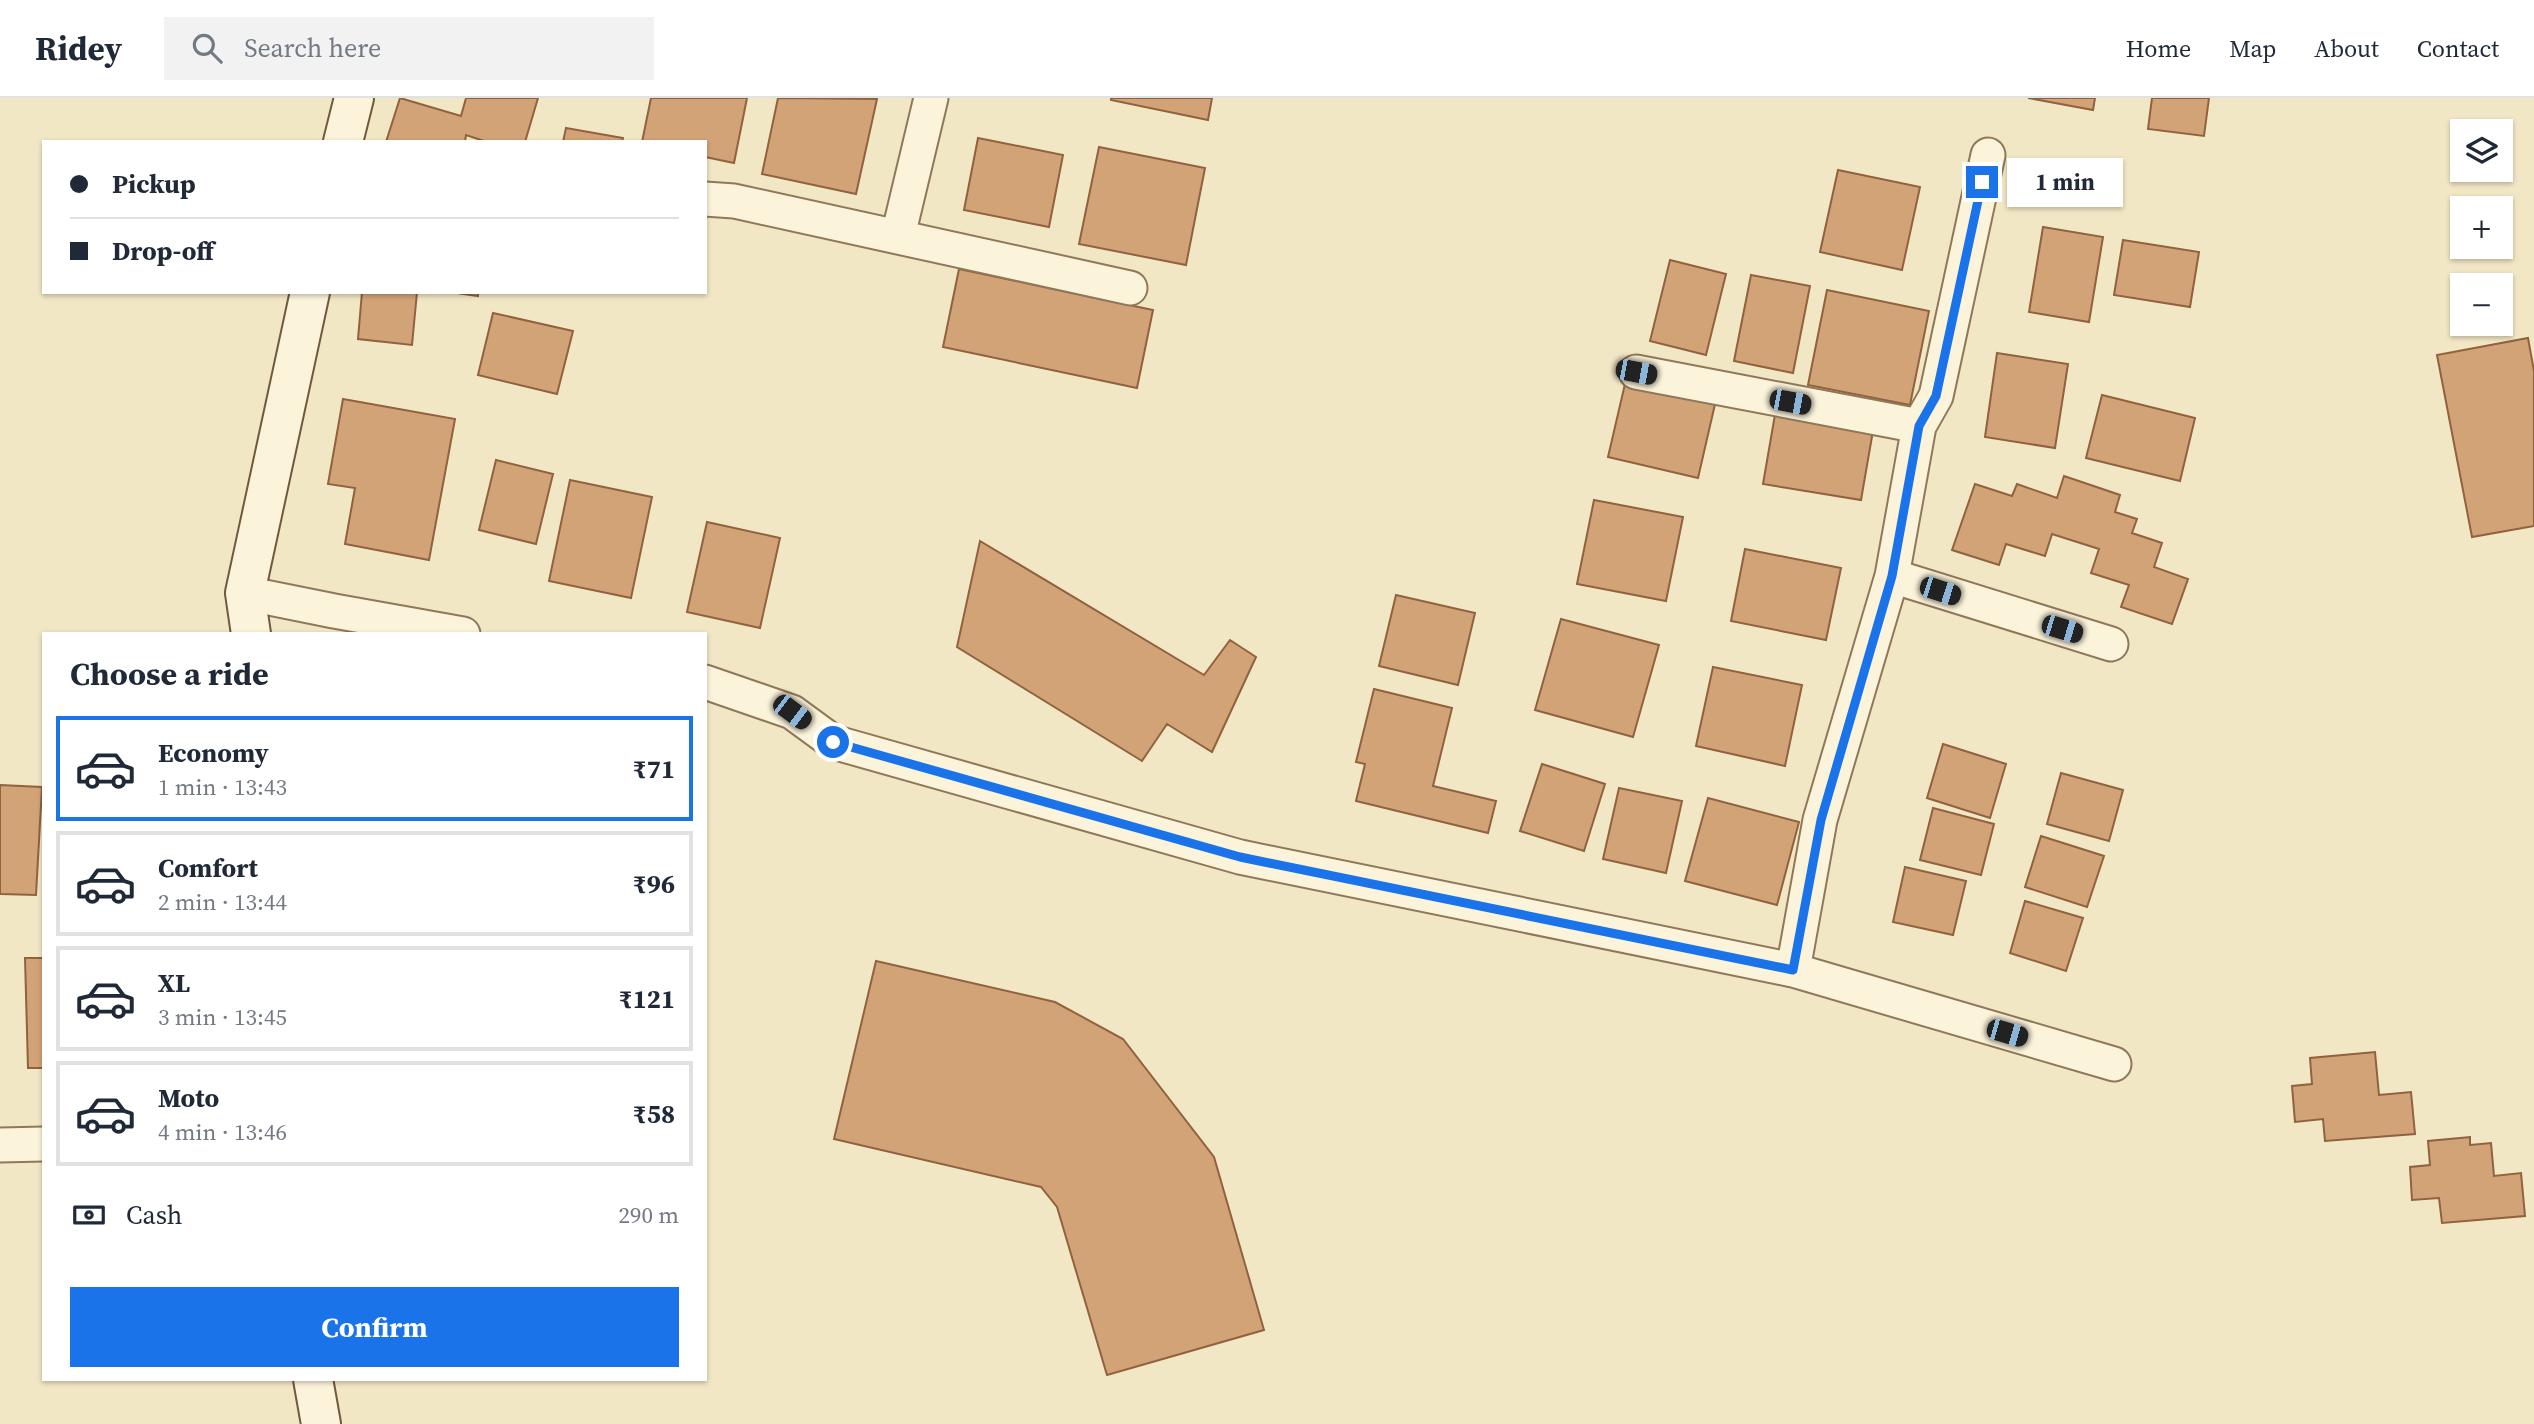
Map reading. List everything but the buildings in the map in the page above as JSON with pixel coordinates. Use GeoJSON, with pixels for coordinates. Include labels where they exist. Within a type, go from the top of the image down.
{"type":"FeatureCollection","features":[{"type":"Feature","properties":{"kind":"street"},"geometry":{"type":"LineString","coordinates":[[344,140],[354,98]]}},
{"type":"Feature","properties":{"kind":"street"},"geometry":{"type":"LineString","coordinates":[[898,236],[931,98]]}},
{"type":"Feature","properties":{"kind":"street"},"geometry":{"type":"LineString","coordinates":[[1793,970],[1821,820],[1892,576],[1919,426],[1936,396],[1988,155]]}},
{"type":"Feature","properties":{"kind":"street"},"geometry":{"type":"LineString","coordinates":[[707,199],[734,201],[1130,288]]}},
{"type":"Feature","properties":{"kind":"street"},"geometry":{"type":"LineString","coordinates":[[251,632],[245,593],[310,294]]}},
{"type":"Feature","properties":{"kind":"street"},"geometry":{"type":"LineString","coordinates":[[1636,372],[1919,426]]}},
{"type":"Feature","properties":{"kind":"street"},"geometry":{"type":"LineString","coordinates":[[1892,576],[2111,644]]}},
{"type":"Feature","properties":{"kind":"street"},"geometry":{"type":"LineString","coordinates":[[245,593],[452,632]]}},
{"type":"Feature","properties":{"kind":"street"},"geometry":{"type":"LineString","coordinates":[[707,683],[792,712],[833,742],[1240,857],[1793,970],[2114,1064]]}},
{"type":"Feature","properties":{"kind":"street"},"geometry":{"type":"LineString","coordinates":[[0,1145],[42,1144]]}},
{"type":"Feature","properties":{"kind":"street"},"geometry":{"type":"LineString","coordinates":[[313,1381],[321,1424]]}},
{"type":"Feature","properties":{"kind":"route"},"geometry":{"type":"LineString","coordinates":[[833,742],[1240,857],[1793,970],[1821,820],[1892,576],[1919,426],[1936,396],[1982,182]]}}]}
